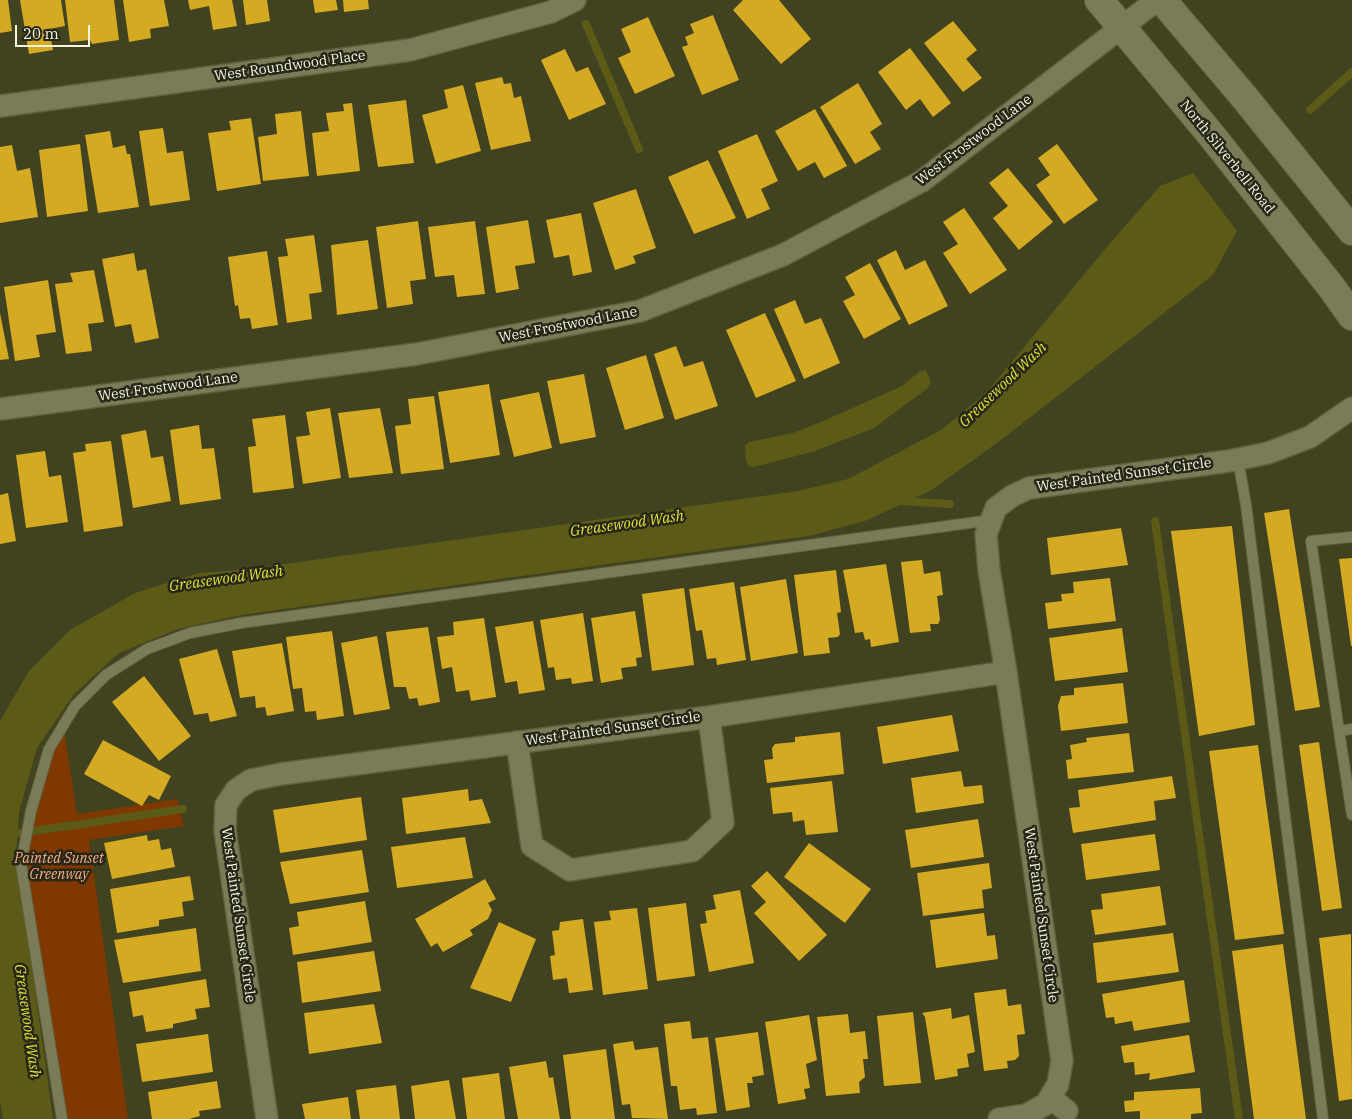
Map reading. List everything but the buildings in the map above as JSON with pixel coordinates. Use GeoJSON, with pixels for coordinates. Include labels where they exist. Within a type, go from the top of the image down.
{"type":"FeatureCollection","features":[{"type":"Feature","properties":{"kind":"main road","name":"North Silverbell Road"},"geometry":{"type":"LineString","coordinates":[[1099,0],[1212,136],[1352,316]]}},
{"type":"Feature","properties":{"kind":"main road"},"geometry":{"type":"LineString","coordinates":[[1162,0],[1245,98],[1352,232]]}},
{"type":"Feature","properties":{"kind":"street","name":"West Roundwood Place"},"geometry":{"type":"LineString","coordinates":[[0,106],[410,50],[551,12],[574,0]]}},
{"type":"Feature","properties":{"kind":"street","name":"West Frostwood Lane"},"geometry":{"type":"LineString","coordinates":[[0,409],[417,354],[640,311],[783,255],[922,181],[1157,0]]}},
{"type":"Feature","properties":{"kind":"street","name":"West Painted Sunset Circle"},"geometry":{"type":"LineString","coordinates":[[999,1119],[1026,1115],[1059,1104],[1058,1084],[1062,1061],[1006,672],[989,570],[986,534],[996,508],[1012,496],[1029,488],[1238,459],[1268,453],[1310,437],[1352,408]]}},
{"type":"Feature","properties":{"kind":"street","name":"West Painted Sunset Circle"},"geometry":{"type":"LineString","coordinates":[[267,1119],[225,830],[226,805],[232,785],[282,774],[709,717],[1006,672]]}},
{"type":"Feature","properties":{"kind":"street","name":"West Painted Sunset Circle"},"geometry":{"type":"LineString","coordinates":[[517,742],[532,846],[570,870],[692,851],[723,822],[709,717]]}},
{"type":"Feature","properties":{"kind":"lane"},"geometry":{"type":"LineString","coordinates":[[1238,459],[1246,505],[1322,1119]]}},
{"type":"Feature","properties":{"kind":"lane"},"geometry":{"type":"LineString","coordinates":[[62,1119],[21,864],[31,811],[49,749],[74,706],[106,675],[147,649],[190,633],[241,623],[991,520]]}},
{"type":"Feature","properties":{"kind":"lane"},"geometry":{"type":"LineString","coordinates":[[1352,537],[1312,541],[1338,731],[1352,815]]}},
{"type":"Feature","properties":{"kind":"lane"},"geometry":{"type":"LineString","coordinates":[[1338,731],[1352,729]]}},
{"type":"Feature","properties":{"kind":"green space","name":"Painted Sunset Greenway"},"geometry":{"type":"Polygon","coordinates":[[[64,729],[77,814],[177,799],[184,826],[89,840],[128,1119],[60,1119],[23,859],[28,806],[64,729]]]}},
{"type":"Feature","properties":{"kind":"water"},"geometry":{"type":"Polygon","coordinates":[[[1193,173],[1237,231],[1213,275],[1001,440],[930,491],[865,521],[809,536],[241,615],[178,629],[119,653],[74,694],[37,748],[19,812],[16,854],[53,1119],[3,1119],[0,1100],[0,721],[29,671],[70,630],[135,593],[199,573],[250,569],[798,491],[848,479],[941,430],[986,393],[1160,186],[1193,173]]]}},
{"type":"Feature","properties":{"kind":"water"},"geometry":{"type":"Polygon","coordinates":[[[926,370],[931,383],[928,388],[874,428],[815,451],[754,467],[749,466],[746,461],[745,446],[749,442],[793,433],[823,421],[902,386],[920,371],[926,370]]]}},
{"type":"Feature","properties":{"kind":"waterway"},"geometry":{"type":"LineString","coordinates":[[586,24],[639,149]]}},
{"type":"Feature","properties":{"kind":"waterway","name":"Greasewood Wash"},"geometry":{"type":"LineString","coordinates":[[1310,110],[1352,72]]}},
{"type":"Feature","properties":{"kind":"waterway"},"geometry":{"type":"LineString","coordinates":[[900,501],[950,504]]}},
{"type":"Feature","properties":{"kind":"waterway"},"geometry":{"type":"LineString","coordinates":[[1155,521],[1239,1119]]}},
{"type":"Feature","properties":{"kind":"waterway"},"geometry":{"type":"LineString","coordinates":[[0,836],[183,809]]}}]}
